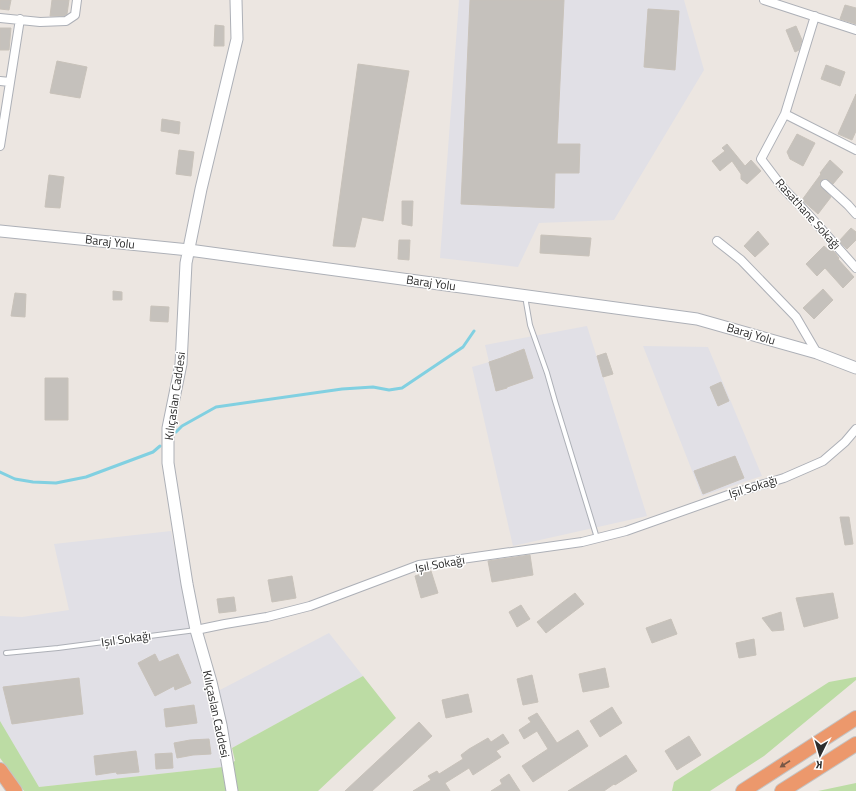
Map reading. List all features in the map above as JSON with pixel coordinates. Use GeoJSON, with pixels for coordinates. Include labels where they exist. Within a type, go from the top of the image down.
{"type":"FeatureCollection","features":[{"type":"Feature","properties":{"kind":"highway"},"geometry":{"type":"LineString","coordinates":[[743,791],[856,718]]}},
{"type":"Feature","properties":{"kind":"highway"},"geometry":{"type":"LineString","coordinates":[[782,791],[850,747]]}},
{"type":"Feature","properties":{"kind":"highway"},"geometry":{"type":"LineString","coordinates":[[0,770],[15,791]]}},
{"type":"Feature","properties":{"kind":"street"},"geometry":{"type":"LineString","coordinates":[[0,18],[40,22],[66,21],[75,15],[77,0]]}},
{"type":"Feature","properties":{"kind":"street","name":"Kılıçaslan Caddesi"},"geometry":{"type":"LineString","coordinates":[[232,791],[221,725],[196,630],[187,584],[168,463],[168,428],[181,364],[188,250],[237,40],[236,0]]}},
{"type":"Feature","properties":{"kind":"street"},"geometry":{"type":"LineString","coordinates":[[764,0],[856,30]]}},
{"type":"Feature","properties":{"kind":"street"},"geometry":{"type":"LineString","coordinates":[[815,16],[785,114],[856,150]]}},
{"type":"Feature","properties":{"kind":"street"},"geometry":{"type":"LineString","coordinates":[[0,146],[2,119],[10,82],[20,19]]}},
{"type":"Feature","properties":{"kind":"street"},"geometry":{"type":"LineString","coordinates":[[0,81],[10,82]]}},
{"type":"Feature","properties":{"kind":"street","name":"Rasathane Sokağı"},"geometry":{"type":"LineString","coordinates":[[785,114],[761,159],[783,188],[856,268]]}},
{"type":"Feature","properties":{"kind":"street"},"geometry":{"type":"LineString","coordinates":[[825,184],[856,214]]}},
{"type":"Feature","properties":{"kind":"street","name":"Baraj Yolu"},"geometry":{"type":"LineString","coordinates":[[0,231],[188,250],[697,319],[817,352],[856,368]]}},
{"type":"Feature","properties":{"kind":"street"},"geometry":{"type":"LineString","coordinates":[[717,241],[740,260],[796,317],[817,352]]}},
{"type":"Feature","properties":{"kind":"street","name":"Işıl Sokağı"},"geometry":{"type":"LineString","coordinates":[[196,630],[267,617],[310,606],[419,565],[582,542],[626,531],[728,495],[784,478],[823,461],[845,442],[856,429]]}},
{"type":"Feature","properties":{"kind":"lane"},"geometry":{"type":"LineString","coordinates":[[527,296],[526,302],[530,325],[547,373],[597,538]]}},
{"type":"Feature","properties":{"kind":"lane","name":"Işıl Sokağı"},"geometry":{"type":"LineString","coordinates":[[6,653],[58,648],[196,630]]}},
{"type":"Feature","properties":{"kind":"shaded area"},"geometry":{"type":"Polygon","coordinates":[[[459,0],[684,0],[704,70],[614,220],[539,223],[518,267],[440,258],[459,0]]]}},
{"type":"Feature","properties":{"kind":"shaded area"},"geometry":{"type":"Polygon","coordinates":[[[587,326],[647,516],[513,546],[472,367],[489,362],[485,345],[587,326]]]}},
{"type":"Feature","properties":{"kind":"shaded area"},"geometry":{"type":"Polygon","coordinates":[[[643,346],[708,347],[762,476],[702,496],[643,346]]]}},
{"type":"Feature","properties":{"kind":"shaded area"},"geometry":{"type":"Polygon","coordinates":[[[171,531],[193,637],[223,767],[39,787],[0,723],[0,616],[22,617],[69,610],[54,544],[171,531]]]}},
{"type":"Feature","properties":{"kind":"shaded area"},"geometry":{"type":"Polygon","coordinates":[[[329,633],[363,676],[232,748],[218,691],[329,633]]]}},
{"type":"Feature","properties":{"kind":"green space"},"geometry":{"type":"Polygon","coordinates":[[[363,676],[396,718],[318,791],[24,791],[0,758],[0,721],[39,787],[223,767],[235,761],[232,748],[363,676]]]}},
{"type":"Feature","properties":{"kind":"green space"},"geometry":{"type":"Polygon","coordinates":[[[856,677],[856,680],[764,756],[710,791],[672,791],[674,782],[829,682],[856,677]]]}},
{"type":"Feature","properties":{"kind":"green space"},"geometry":{"type":"Polygon","coordinates":[[[856,783],[856,791],[818,791],[856,783]]]}},
{"type":"Feature","properties":{"kind":"building"},"geometry":{"type":"Polygon","coordinates":[[[0,0],[11,0],[9,10],[0,9],[0,0]]]}},
{"type":"Feature","properties":{"kind":"building"},"geometry":{"type":"Polygon","coordinates":[[[52,0],[69,0],[67,14],[64,16],[50,16],[52,0]]]}},
{"type":"Feature","properties":{"kind":"building"},"geometry":{"type":"Polygon","coordinates":[[[470,0],[564,0],[557,144],[580,144],[579,173],[555,173],[554,208],[461,204],[470,0]]]}},
{"type":"Feature","properties":{"kind":"building"},"geometry":{"type":"Polygon","coordinates":[[[845,5],[856,8],[856,24],[840,19],[845,5]]]}},
{"type":"Feature","properties":{"kind":"building"},"geometry":{"type":"Polygon","coordinates":[[[648,9],[679,11],[675,70],[644,67],[648,9]]]}},
{"type":"Feature","properties":{"kind":"building"},"geometry":{"type":"Polygon","coordinates":[[[215,25],[224,26],[224,46],[214,46],[215,25]]]}},
{"type":"Feature","properties":{"kind":"building"},"geometry":{"type":"Polygon","coordinates":[[[796,26],[802,40],[799,50],[795,52],[786,30],[796,26]]]}},
{"type":"Feature","properties":{"kind":"building"},"geometry":{"type":"Polygon","coordinates":[[[0,28],[11,28],[9,50],[0,50],[0,28]]]}},
{"type":"Feature","properties":{"kind":"building"},"geometry":{"type":"Polygon","coordinates":[[[57,61],[87,67],[80,98],[50,93],[57,61]]]}},
{"type":"Feature","properties":{"kind":"building"},"geometry":{"type":"Polygon","coordinates":[[[358,64],[409,71],[383,221],[362,217],[355,247],[333,246],[358,64]]]}},
{"type":"Feature","properties":{"kind":"building"},"geometry":{"type":"Polygon","coordinates":[[[826,65],[845,72],[840,86],[821,79],[826,65]]]}},
{"type":"Feature","properties":{"kind":"building"},"geometry":{"type":"Polygon","coordinates":[[[856,94],[856,131],[852,140],[838,134],[856,94]]]}},
{"type":"Feature","properties":{"kind":"building"},"geometry":{"type":"Polygon","coordinates":[[[162,119],[180,122],[179,134],[161,131],[162,119]]]}},
{"type":"Feature","properties":{"kind":"building"},"geometry":{"type":"Polygon","coordinates":[[[797,134],[815,143],[803,166],[790,159],[787,152],[797,134]]]}},
{"type":"Feature","properties":{"kind":"building"},"geometry":{"type":"Polygon","coordinates":[[[727,144],[745,166],[751,160],[761,171],[747,184],[741,179],[741,174],[732,161],[720,171],[712,161],[725,151],[722,148],[727,144]]]}},
{"type":"Feature","properties":{"kind":"building"},"geometry":{"type":"Polygon","coordinates":[[[179,150],[194,152],[191,176],[176,174],[179,150]]]}},
{"type":"Feature","properties":{"kind":"building"},"geometry":{"type":"Polygon","coordinates":[[[830,160],[843,172],[833,184],[827,179],[823,179],[821,181],[820,186],[831,197],[818,214],[802,200],[830,160]]]}},
{"type":"Feature","properties":{"kind":"building"},"geometry":{"type":"Polygon","coordinates":[[[49,175],[64,177],[60,208],[45,207],[49,175]]]}},
{"type":"Feature","properties":{"kind":"building"},"geometry":{"type":"Polygon","coordinates":[[[402,201],[413,201],[412,226],[402,224],[402,201]]]}},
{"type":"Feature","properties":{"kind":"building"},"geometry":{"type":"Polygon","coordinates":[[[851,228],[856,232],[856,240],[847,249],[839,241],[851,228]]]}},
{"type":"Feature","properties":{"kind":"building"},"geometry":{"type":"Polygon","coordinates":[[[758,231],[769,244],[755,257],[744,246],[758,231]]]}},
{"type":"Feature","properties":{"kind":"building"},"geometry":{"type":"Polygon","coordinates":[[[541,235],[591,238],[589,256],[540,253],[541,235]]]}},
{"type":"Feature","properties":{"kind":"building"},"geometry":{"type":"Polygon","coordinates":[[[399,240],[410,240],[409,260],[398,259],[399,240]]]}},
{"type":"Feature","properties":{"kind":"building"},"geometry":{"type":"Polygon","coordinates":[[[824,246],[830,251],[832,249],[839,258],[838,259],[854,277],[843,288],[825,268],[817,276],[806,264],[824,246]]]}},
{"type":"Feature","properties":{"kind":"building"},"geometry":{"type":"Polygon","coordinates":[[[823,289],[833,300],[814,319],[803,308],[823,289]]]}},
{"type":"Feature","properties":{"kind":"building"},"geometry":{"type":"Polygon","coordinates":[[[113,291],[122,292],[122,300],[113,300],[113,291]]]}},
{"type":"Feature","properties":{"kind":"building"},"geometry":{"type":"Polygon","coordinates":[[[15,293],[26,294],[25,317],[11,316],[15,293]]]}},
{"type":"Feature","properties":{"kind":"building"},"geometry":{"type":"Polygon","coordinates":[[[151,306],[169,307],[168,322],[150,321],[151,306]]]}},
{"type":"Feature","properties":{"kind":"building"},"geometry":{"type":"Polygon","coordinates":[[[524,349],[533,378],[496,391],[489,362],[524,349]]]}},
{"type":"Feature","properties":{"kind":"building"},"geometry":{"type":"Polygon","coordinates":[[[606,353],[613,374],[603,377],[597,356],[606,353]]]}},
{"type":"Feature","properties":{"kind":"building"},"geometry":{"type":"Polygon","coordinates":[[[45,378],[68,378],[68,420],[45,420],[45,378]]]}},
{"type":"Feature","properties":{"kind":"building"},"geometry":{"type":"Polygon","coordinates":[[[721,382],[729,401],[718,406],[710,387],[721,382]]]}},
{"type":"Feature","properties":{"kind":"building"},"geometry":{"type":"Polygon","coordinates":[[[735,456],[744,478],[703,494],[694,471],[735,456]]]}},
{"type":"Feature","properties":{"kind":"building"},"geometry":{"type":"Polygon","coordinates":[[[840,517],[849,517],[853,544],[845,545],[840,517]]]}},
{"type":"Feature","properties":{"kind":"building"},"geometry":{"type":"Polygon","coordinates":[[[530,555],[533,575],[492,582],[488,561],[530,555]]]}},
{"type":"Feature","properties":{"kind":"building"},"geometry":{"type":"Polygon","coordinates":[[[431,571],[438,593],[421,598],[415,576],[431,571]]]}},
{"type":"Feature","properties":{"kind":"building"},"geometry":{"type":"Polygon","coordinates":[[[292,576],[296,598],[272,602],[268,580],[292,576]]]}},
{"type":"Feature","properties":{"kind":"building"},"geometry":{"type":"Polygon","coordinates":[[[575,593],[584,604],[546,633],[537,622],[575,593]]]}},
{"type":"Feature","properties":{"kind":"building"},"geometry":{"type":"Polygon","coordinates":[[[833,593],[838,618],[804,627],[796,598],[833,593]]]}},
{"type":"Feature","properties":{"kind":"building"},"geometry":{"type":"Polygon","coordinates":[[[234,597],[236,611],[219,613],[217,599],[234,597]]]}},
{"type":"Feature","properties":{"kind":"building"},"geometry":{"type":"Polygon","coordinates":[[[521,605],[530,619],[517,627],[509,612],[521,605]]]}},
{"type":"Feature","properties":{"kind":"building"},"geometry":{"type":"Polygon","coordinates":[[[781,612],[784,630],[772,631],[762,618],[781,612]]]}},
{"type":"Feature","properties":{"kind":"building"},"geometry":{"type":"Polygon","coordinates":[[[671,619],[677,634],[652,643],[646,628],[671,619]]]}},
{"type":"Feature","properties":{"kind":"building"},"geometry":{"type":"Polygon","coordinates":[[[754,639],[756,655],[739,658],[736,643],[754,639]]]}},
{"type":"Feature","properties":{"kind":"building"},"geometry":{"type":"Polygon","coordinates":[[[155,654],[159,662],[178,654],[191,683],[175,690],[174,686],[155,696],[138,663],[155,654]]]}},
{"type":"Feature","properties":{"kind":"building"},"geometry":{"type":"Polygon","coordinates":[[[605,668],[609,687],[583,692],[579,674],[605,668]]]}},
{"type":"Feature","properties":{"kind":"building"},"geometry":{"type":"Polygon","coordinates":[[[532,675],[538,702],[523,705],[517,679],[532,675]]]}},
{"type":"Feature","properties":{"kind":"building"},"geometry":{"type":"Polygon","coordinates":[[[79,678],[83,714],[12,724],[3,687],[79,678]]]}},
{"type":"Feature","properties":{"kind":"building"},"geometry":{"type":"Polygon","coordinates":[[[468,694],[472,712],[446,718],[442,700],[468,694]]]}},
{"type":"Feature","properties":{"kind":"building"},"geometry":{"type":"Polygon","coordinates":[[[194,705],[197,723],[166,727],[164,709],[194,705]]]}},
{"type":"Feature","properties":{"kind":"building"},"geometry":{"type":"Polygon","coordinates":[[[612,707],[622,723],[600,737],[590,721],[612,707]]]}},
{"type":"Feature","properties":{"kind":"building"},"geometry":{"type":"Polygon","coordinates":[[[537,713],[557,743],[578,730],[588,746],[533,782],[522,766],[548,749],[537,731],[524,739],[519,730],[531,722],[528,718],[537,713]]]}},
{"type":"Feature","properties":{"kind":"building"},"geometry":{"type":"Polygon","coordinates":[[[419,722],[432,736],[402,764],[372,791],[345,791],[419,722]]]}},
{"type":"Feature","properties":{"kind":"building"},"geometry":{"type":"Polygon","coordinates":[[[503,734],[509,743],[496,751],[501,757],[473,775],[469,768],[445,783],[450,791],[413,791],[431,780],[428,776],[437,771],[439,774],[463,759],[461,755],[469,749],[488,738],[491,742],[503,734]]]}},
{"type":"Feature","properties":{"kind":"building"},"geometry":{"type":"Polygon","coordinates":[[[689,736],[701,755],[677,770],[665,751],[689,736]]]}},
{"type":"Feature","properties":{"kind":"building"},"geometry":{"type":"Polygon","coordinates":[[[209,739],[211,754],[177,758],[174,743],[209,739]]]}},
{"type":"Feature","properties":{"kind":"building"},"geometry":{"type":"Polygon","coordinates":[[[136,751],[139,772],[117,774],[116,772],[96,775],[94,756],[136,751]]]}},
{"type":"Feature","properties":{"kind":"building"},"geometry":{"type":"Polygon","coordinates":[[[172,753],[173,768],[156,769],[155,754],[172,753]]]}},
{"type":"Feature","properties":{"kind":"building"},"geometry":{"type":"Polygon","coordinates":[[[626,755],[637,771],[615,785],[614,784],[604,791],[568,791],[626,755]]]}},
{"type":"Feature","properties":{"kind":"building"},"geometry":{"type":"Polygon","coordinates":[[[509,774],[520,791],[491,791],[502,784],[500,780],[509,774]]]}},
{"type":"Feature","properties":{"kind":"waterway"},"geometry":{"type":"LineString","coordinates":[[176,432],[182,426],[216,407],[342,389],[373,387],[389,390],[402,388],[463,347],[474,331]]}},
{"type":"Feature","properties":{"kind":"waterway"},"geometry":{"type":"LineString","coordinates":[[0,472],[15,479],[33,482],[56,483],[86,477],[153,452],[160,446]]}}]}
